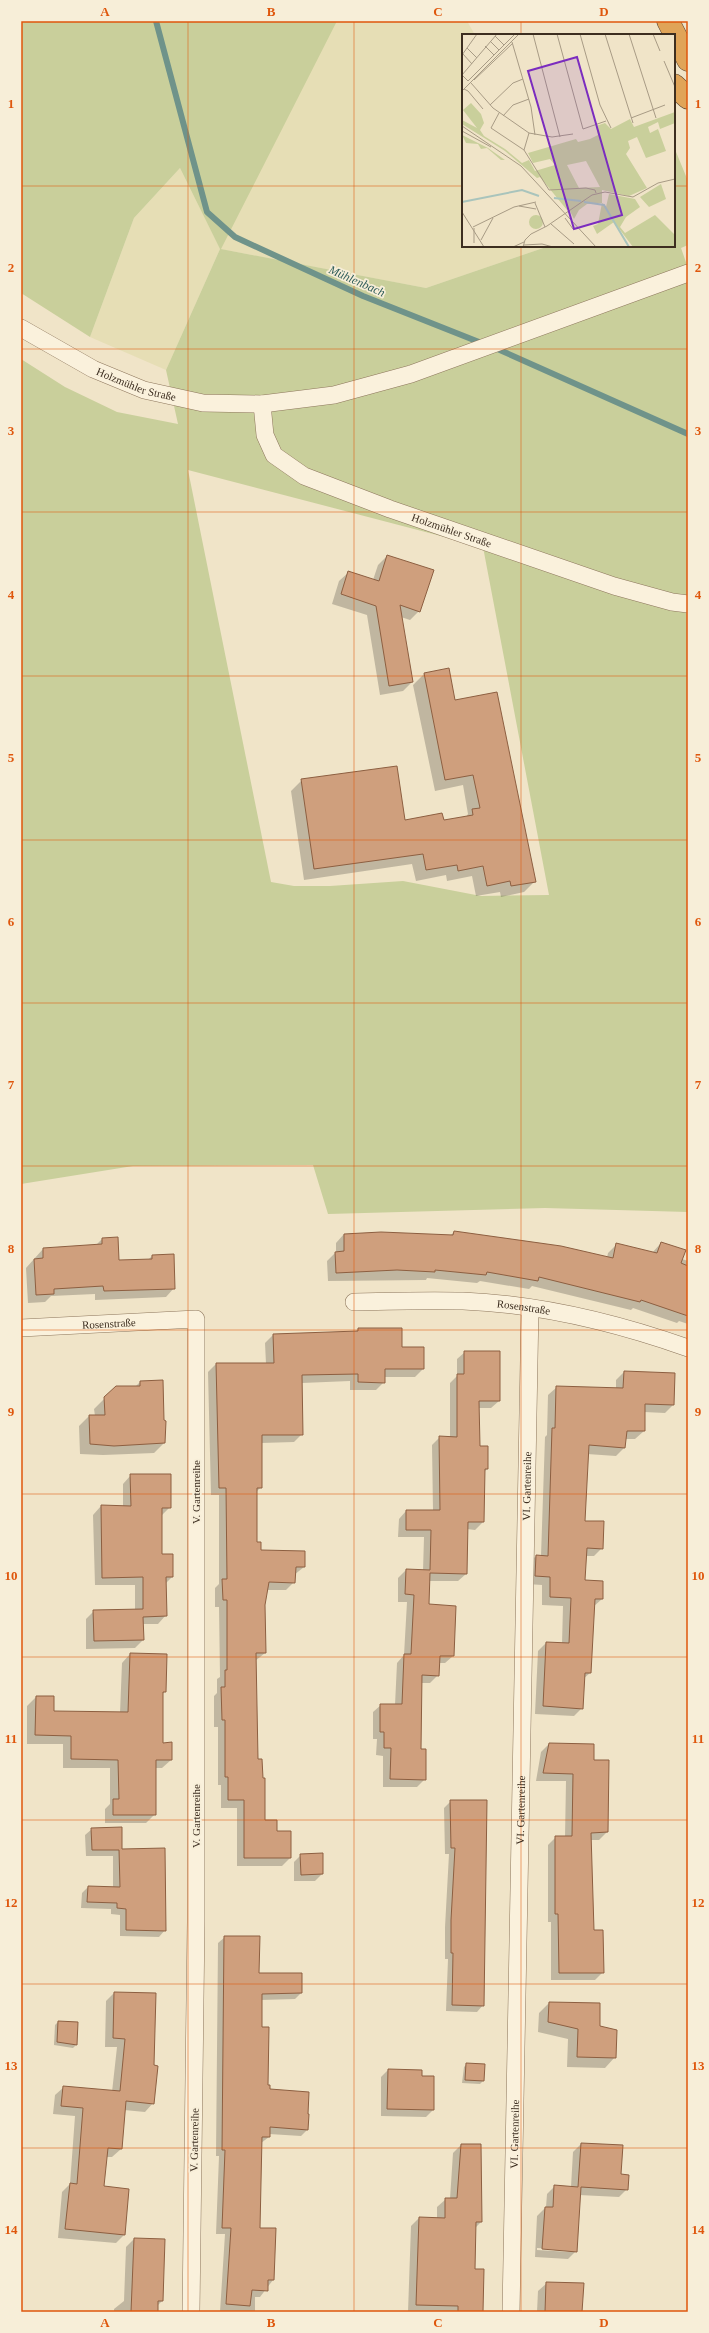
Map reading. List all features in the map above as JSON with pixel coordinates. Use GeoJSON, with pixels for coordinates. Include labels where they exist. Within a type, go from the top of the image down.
{"type":"FeatureCollection","features":[{"type":"Feature","properties":{"kind":"highway"},"geometry":{"type":"LineString","coordinates":[[668,21],[675,34]]}},
{"type":"Feature","properties":{"kind":"highway"},"geometry":{"type":"LineString","coordinates":[[675,35],[688,60]]}},
{"type":"Feature","properties":{"kind":"highway"},"geometry":{"type":"LineString","coordinates":[[675,86],[688,98]]}},
{"type":"Feature","properties":{"kind":"street","name":"Holzmühler Straße"},"geometry":{"type":"LineString","coordinates":[[21,328],[93,369],[144,390],[203,403],[262,404],[334,395],[411,374],[688,273]]}},
{"type":"Feature","properties":{"kind":"street","name":"Holzmühler Straße"},"geometry":{"type":"LineString","coordinates":[[262,404],[265,435],[274,455],[304,476],[390,509],[614,586],[672,602],[688,604]]}},
{"type":"Feature","properties":{"kind":"street","name":"Rosenstraße"},"geometry":{"type":"LineString","coordinates":[[354,1302],[464,1301],[530,1308],[595,1321],[651,1335],[688,1348]]}},
{"type":"Feature","properties":{"kind":"street","name":"VI. Gartenreihe"},"geometry":{"type":"LineString","coordinates":[[511,2312],[530,1308]]}},
{"type":"Feature","properties":{"kind":"street","name":"Rosenstraße"},"geometry":{"type":"LineString","coordinates":[[21,1328],[196,1319]]}},
{"type":"Feature","properties":{"kind":"street","name":"V. Gartenreihe"},"geometry":{"type":"LineString","coordinates":[[191,2312],[196,1922],[196,1319]]}},
{"type":"Feature","properties":{"kind":"shaded area"},"geometry":{"type":"Polygon","coordinates":[[[336,21],[467,21],[474,34],[462,34],[462,247],[546,247],[426,288],[220,249],[166,370],[90,337],[134,218],[180,168],[220,248],[336,21]]]}},
{"type":"Feature","properties":{"kind":"green space"},"geometry":{"type":"Polygon","coordinates":[[[21,21],[337,21],[221,249],[426,288],[546,247],[675,247],[675,149],[688,181],[688,245],[681,248],[688,268],[688,1212],[545,1208],[328,1214],[313,1165],[133,1166],[21,1184],[21,359],[65,387],[117,412],[178,424],[166,370],[220,249],[180,168],[134,218],[90,337],[21,293],[21,21]],[[188,470],[271,882],[294,886],[330,886],[403,881],[481,896],[549,895],[483,547],[188,470]]]}},
{"type":"Feature","properties":{"kind":"building"},"geometry":{"type":"Polygon","coordinates":[[[387,555],[434,570],[420,612],[400,605],[413,682],[389,686],[376,606],[341,594],[348,571],[379,581],[387,555]]]}},
{"type":"Feature","properties":{"kind":"building"},"geometry":{"type":"Polygon","coordinates":[[[449,668],[455,700],[497,692],[536,882],[511,886],[510,881],[487,886],[483,866],[458,871],[457,865],[426,870],[423,854],[314,869],[301,779],[397,766],[405,820],[442,813],[444,820],[473,815],[472,809],[480,808],[473,775],[445,780],[424,673],[449,668]]]}},
{"type":"Feature","properties":{"kind":"building"},"geometry":{"type":"Polygon","coordinates":[[[454,1231],[561,1246],[613,1258],[616,1243],[657,1253],[661,1242],[686,1250],[681,1263],[688,1266],[688,1316],[641,1300],[640,1302],[539,1277],[538,1281],[487,1272],[486,1275],[435,1270],[435,1272],[397,1270],[336,1273],[335,1252],[344,1251],[344,1234],[381,1232],[453,1235],[454,1231]]]}},
{"type":"Feature","properties":{"kind":"building"},"geometry":{"type":"Polygon","coordinates":[[[118,1237],[119,1260],[152,1259],[152,1255],[174,1254],[175,1289],[104,1291],[103,1286],[54,1289],[54,1294],[36,1295],[34,1259],[43,1258],[43,1248],[102,1244],[102,1238],[118,1237]]]}},
{"type":"Feature","properties":{"kind":"building"},"geometry":{"type":"Polygon","coordinates":[[[358,1328],[402,1328],[402,1347],[424,1347],[424,1369],[385,1369],[385,1383],[358,1382],[358,1374],[302,1375],[303,1435],[262,1435],[262,1488],[257,1488],[257,1542],[261,1542],[261,1550],[305,1551],[305,1567],[296,1567],[295,1583],[269,1582],[265,1605],[266,1653],[256,1653],[258,1759],[262,1759],[263,1778],[265,1778],[265,1820],[277,1820],[277,1831],[291,1831],[291,1858],[244,1858],[244,1800],[228,1800],[228,1777],[225,1777],[225,1720],[222,1720],[221,1687],[225,1687],[225,1670],[227,1670],[227,1600],[223,1600],[222,1579],[227,1579],[226,1488],[219,1488],[216,1363],[274,1363],[273,1334],[358,1331],[358,1328]]]}},
{"type":"Feature","properties":{"kind":"building"},"geometry":{"type":"Polygon","coordinates":[[[464,1351],[500,1351],[500,1401],[479,1401],[480,1446],[488,1446],[488,1469],[485,1469],[484,1522],[468,1522],[467,1574],[430,1573],[429,1604],[456,1606],[454,1656],[440,1656],[439,1676],[422,1675],[421,1749],[426,1749],[426,1780],[390,1779],[391,1748],[384,1748],[384,1732],[380,1732],[380,1704],[402,1704],[404,1654],[411,1654],[414,1595],[405,1594],[406,1569],[430,1570],[431,1530],[406,1530],[406,1510],[440,1510],[439,1436],[457,1437],[457,1374],[464,1374],[464,1351]]]}},
{"type":"Feature","properties":{"kind":"building"},"geometry":{"type":"Polygon","coordinates":[[[624,1371],[675,1373],[674,1405],[645,1404],[645,1431],[627,1431],[625,1448],[589,1445],[585,1521],[604,1521],[603,1549],[587,1548],[585,1580],[603,1581],[603,1599],[595,1599],[591,1673],[585,1673],[583,1709],[543,1706],[546,1642],[569,1643],[571,1598],[550,1597],[550,1577],[535,1576],[536,1555],[548,1556],[552,1428],[555,1428],[556,1386],[623,1388],[624,1371]]]}},
{"type":"Feature","properties":{"kind":"building"},"geometry":{"type":"Polygon","coordinates":[[[163,1380],[164,1420],[166,1421],[165,1443],[114,1446],[90,1444],[89,1415],[105,1415],[104,1397],[116,1386],[140,1386],[140,1381],[163,1380]]]}},
{"type":"Feature","properties":{"kind":"building"},"geometry":{"type":"Polygon","coordinates":[[[130,1474],[171,1474],[171,1508],[162,1508],[162,1554],[173,1554],[173,1577],[166,1577],[167,1616],[143,1617],[144,1640],[94,1641],[93,1610],[143,1609],[143,1577],[102,1578],[101,1505],[131,1506],[130,1474]]]}},
{"type":"Feature","properties":{"kind":"building"},"geometry":{"type":"Polygon","coordinates":[[[130,1653],[167,1654],[166,1692],[163,1692],[163,1743],[172,1742],[172,1760],[156,1760],[156,1815],[113,1815],[113,1799],[119,1799],[118,1760],[71,1759],[71,1736],[35,1735],[36,1696],[54,1696],[54,1711],[128,1712],[130,1653]]]}},
{"type":"Feature","properties":{"kind":"building"},"geometry":{"type":"Polygon","coordinates":[[[549,1743],[594,1744],[594,1760],[609,1760],[608,1832],[591,1833],[594,1930],[603,1930],[604,1973],[559,1973],[558,1914],[555,1914],[555,1836],[572,1836],[573,1774],[543,1773],[549,1743]]]}},
{"type":"Feature","properties":{"kind":"building"},"geometry":{"type":"Polygon","coordinates":[[[450,1800],[487,1800],[484,2006],[452,2005],[453,1953],[451,1953],[451,1920],[455,1848],[451,1848],[450,1800]]]}},
{"type":"Feature","properties":{"kind":"building"},"geometry":{"type":"Polygon","coordinates":[[[122,1827],[122,1849],[165,1848],[166,1931],[126,1930],[126,1909],[117,1908],[117,1903],[87,1902],[88,1886],[120,1887],[119,1850],[92,1850],[91,1828],[122,1827]]]}},
{"type":"Feature","properties":{"kind":"building"},"geometry":{"type":"Polygon","coordinates":[[[323,1853],[323,1874],[301,1875],[300,1854],[323,1853]]]}},
{"type":"Feature","properties":{"kind":"building"},"geometry":{"type":"Polygon","coordinates":[[[224,1936],[260,1936],[259,1973],[302,1973],[302,1993],[262,1994],[262,2027],[269,2027],[268,2085],[270,2085],[270,2089],[309,2092],[309,2114],[308,2130],[270,2127],[270,2137],[262,2137],[260,2228],[276,2228],[274,2280],[268,2280],[268,2291],[252,2290],[250,2306],[226,2304],[231,2228],[222,2228],[225,2150],[222,2150],[224,1936]]]}},
{"type":"Feature","properties":{"kind":"building"},"geometry":{"type":"Polygon","coordinates":[[[114,1992],[156,1993],[154,2065],[158,2066],[154,2104],[126,2101],[122,2149],[108,2148],[104,2186],[129,2189],[125,2235],[65,2229],[70,2183],[77,2184],[83,2108],[61,2106],[63,2086],[120,2091],[125,2039],[113,2038],[114,1992]]]}},
{"type":"Feature","properties":{"kind":"building"},"geometry":{"type":"Polygon","coordinates":[[[549,2002],[600,2003],[600,2026],[617,2030],[616,2058],[577,2057],[578,2029],[548,2022],[549,2002]]]}},
{"type":"Feature","properties":{"kind":"building"},"geometry":{"type":"Polygon","coordinates":[[[58,2021],[78,2022],[77,2045],[57,2042],[58,2021]]]}},
{"type":"Feature","properties":{"kind":"building"},"geometry":{"type":"Polygon","coordinates":[[[466,2063],[485,2064],[484,2081],[465,2080],[466,2063]]]}},
{"type":"Feature","properties":{"kind":"building"},"geometry":{"type":"Polygon","coordinates":[[[388,2069],[422,2070],[422,2076],[434,2076],[434,2110],[387,2109],[388,2069]]]}},
{"type":"Feature","properties":{"kind":"building"},"geometry":{"type":"Polygon","coordinates":[[[581,2143],[623,2145],[621,2174],[629,2175],[628,2190],[581,2187],[577,2252],[542,2249],[545,2207],[553,2207],[554,2185],[578,2187],[581,2143]]]}},
{"type":"Feature","properties":{"kind":"building"},"geometry":{"type":"Polygon","coordinates":[[[461,2144],[481,2144],[482,2222],[476,2222],[475,2269],[484,2269],[483,2312],[458,2312],[458,2306],[416,2305],[419,2217],[445,2218],[445,2198],[457,2198],[461,2144]]]}},
{"type":"Feature","properties":{"kind":"building"},"geometry":{"type":"Polygon","coordinates":[[[134,2238],[165,2239],[163,2301],[158,2301],[158,2312],[131,2312],[134,2238]]]}},
{"type":"Feature","properties":{"kind":"building"},"geometry":{"type":"Polygon","coordinates":[[[546,2282],[584,2283],[582,2312],[545,2312],[546,2282]]]}},
{"type":"Feature","properties":{"kind":"waterway","name":"Mühlenbach"},"geometry":{"type":"LineString","coordinates":[[156,21],[207,212],[235,237],[363,296],[484,344]]}},
{"type":"Feature","properties":{"kind":"waterway","name":"Mühlenbach"},"geometry":{"type":"LineString","coordinates":[[493,347],[688,434]]}}]}
